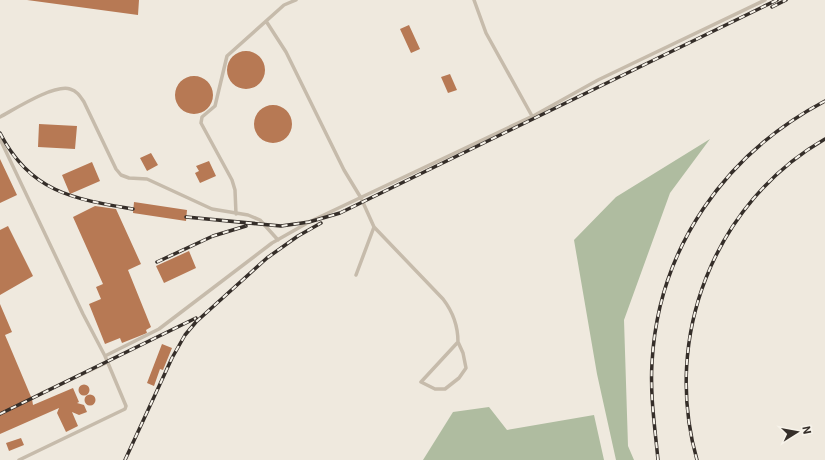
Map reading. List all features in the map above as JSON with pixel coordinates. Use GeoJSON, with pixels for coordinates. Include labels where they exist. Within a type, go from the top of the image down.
{"type":"FeatureCollection","features":[{"type":"Feature","properties":{"kind":"lane"},"geometry":{"type":"LineString","coordinates":[[236,214],[235,190],[232,180],[202,123],[202,117],[214,106],[227,56],[284,5],[296,0]]}},
{"type":"Feature","properties":{"kind":"lane"},"geometry":{"type":"LineString","coordinates":[[474,0],[486,33],[532,116]]}},
{"type":"Feature","properties":{"kind":"lane"},"geometry":{"type":"LineString","coordinates":[[105,356],[159,329],[278,240],[310,222],[532,116],[598,80],[765,0]]}},
{"type":"Feature","properties":{"kind":"lane"},"geometry":{"type":"LineString","coordinates":[[266,20],[286,52],[344,170],[361,198],[374,227],[452,310],[458,330],[458,342],[463,353],[466,368],[460,378],[445,390],[435,389],[421,382],[436,364],[458,342]]}},
{"type":"Feature","properties":{"kind":"lane"},"geometry":{"type":"LineString","coordinates":[[0,117],[46,93],[62,88],[69,89],[78,93],[84,102],[116,169],[121,175],[129,178],[147,180],[212,210],[248,215],[260,220],[278,240]]}},
{"type":"Feature","properties":{"kind":"lane"},"geometry":{"type":"LineString","coordinates":[[0,139],[126,402],[125,409],[19,460]]}},
{"type":"Feature","properties":{"kind":"lane"},"geometry":{"type":"LineString","coordinates":[[356,275],[374,227]]}},
{"type":"Feature","properties":{"kind":"lane"},"geometry":{"type":"LineString","coordinates":[[42,393],[108,362]]}},
{"type":"Feature","properties":{"kind":"green space"},"geometry":{"type":"Polygon","coordinates":[[[710,139],[670,193],[624,320],[628,446],[634,460],[616,460],[597,374],[574,240],[616,197],[710,139]]]}},
{"type":"Feature","properties":{"kind":"green space"},"geometry":{"type":"Polygon","coordinates":[[[489,407],[507,430],[594,415],[604,460],[423,460],[453,412],[489,407]]]}},
{"type":"Feature","properties":{"kind":"building"},"geometry":{"type":"Polygon","coordinates":[[[27,0],[139,0],[138,15],[27,0]]]}},
{"type":"Feature","properties":{"kind":"building"},"geometry":{"type":"Polygon","coordinates":[[[409,25],[420,49],[411,53],[400,29],[409,25]]]}},
{"type":"Feature","properties":{"kind":"building"},"geometry":{"type":"Polygon","coordinates":[[[242,51],[250,51],[260,56],[264,63],[264,77],[260,84],[250,89],[242,89],[232,84],[230,81],[227,74],[227,66],[232,56],[235,54],[242,51]]]}},
{"type":"Feature","properties":{"kind":"building"},"geometry":{"type":"Polygon","coordinates":[[[450,74],[457,90],[448,93],[441,77],[450,74]]]}},
{"type":"Feature","properties":{"kind":"building"},"geometry":{"type":"Polygon","coordinates":[[[190,76],[198,76],[208,81],[212,88],[212,102],[208,109],[198,114],[190,114],[180,109],[178,106],[175,99],[175,91],[180,81],[183,79],[190,76]]]}},
{"type":"Feature","properties":{"kind":"building"},"geometry":{"type":"Polygon","coordinates":[[[269,105],[277,105],[287,110],[291,117],[291,131],[287,138],[277,143],[269,143],[259,138],[257,135],[254,128],[254,120],[259,110],[262,108],[269,105]]]}},
{"type":"Feature","properties":{"kind":"building"},"geometry":{"type":"Polygon","coordinates":[[[39,124],[77,126],[75,149],[38,147],[39,124]]]}},
{"type":"Feature","properties":{"kind":"building"},"geometry":{"type":"Polygon","coordinates":[[[151,153],[158,165],[147,171],[140,158],[151,153]]]}},
{"type":"Feature","properties":{"kind":"building"},"geometry":{"type":"Polygon","coordinates":[[[0,159],[17,195],[0,203],[0,159]]]}},
{"type":"Feature","properties":{"kind":"building"},"geometry":{"type":"Polygon","coordinates":[[[209,161],[216,176],[200,183],[195,173],[199,171],[196,166],[209,161]]]}},
{"type":"Feature","properties":{"kind":"building"},"geometry":{"type":"Polygon","coordinates":[[[92,162],[100,181],[70,194],[62,175],[92,162]]]}},
{"type":"Feature","properties":{"kind":"building"},"geometry":{"type":"Polygon","coordinates":[[[134,202],[187,210],[186,221],[133,213],[134,202]]]}},
{"type":"Feature","properties":{"kind":"building"},"geometry":{"type":"Polygon","coordinates":[[[95,206],[116,209],[141,264],[128,270],[151,327],[146,330],[147,333],[122,343],[120,338],[105,344],[89,304],[101,299],[96,287],[103,284],[73,217],[95,206]]]}},
{"type":"Feature","properties":{"kind":"building"},"geometry":{"type":"Polygon","coordinates":[[[8,226],[33,276],[0,295],[0,230],[8,226]]]}},
{"type":"Feature","properties":{"kind":"building"},"geometry":{"type":"Polygon","coordinates":[[[189,251],[196,268],[164,283],[156,266],[189,251]]]}},
{"type":"Feature","properties":{"kind":"building"},"geometry":{"type":"Polygon","coordinates":[[[0,304],[12,332],[5,335],[32,399],[33,405],[73,388],[79,402],[77,403],[84,405],[87,412],[79,415],[72,412],[78,426],[66,432],[57,413],[59,408],[0,434],[0,304]]]}},
{"type":"Feature","properties":{"kind":"building"},"geometry":{"type":"Polygon","coordinates":[[[162,344],[172,348],[163,370],[160,369],[154,386],[147,383],[162,344]]]}},
{"type":"Feature","properties":{"kind":"building"},"geometry":{"type":"Polygon","coordinates":[[[82,385],[86,385],[88,386],[88,394],[82,395],[79,392],[79,388],[82,385]]]}},
{"type":"Feature","properties":{"kind":"building"},"geometry":{"type":"Polygon","coordinates":[[[88,395],[92,395],[94,396],[94,404],[88,405],[85,402],[85,398],[88,395]]]}},
{"type":"Feature","properties":{"kind":"building"},"geometry":{"type":"Polygon","coordinates":[[[21,438],[24,445],[9,451],[6,443],[21,438]]]}},
{"type":"Feature","properties":{"kind":"railway"},"geometry":{"type":"LineString","coordinates":[[186,217],[281,226],[309,222],[340,213],[777,0]]}},
{"type":"Feature","properties":{"kind":"railway"},"geometry":{"type":"LineString","coordinates":[[772,7],[786,0]]}},
{"type":"Feature","properties":{"kind":"railway"},"geometry":{"type":"LineString","coordinates":[[658,460],[652,400],[652,363],[657,321],[668,281],[683,244],[703,209],[728,177],[757,148],[789,123],[825,101]]}},
{"type":"Feature","properties":{"kind":"railway"},"geometry":{"type":"LineString","coordinates":[[0,133],[12,153],[25,168],[39,180],[72,196],[133,209]]}},
{"type":"Feature","properties":{"kind":"railway"},"geometry":{"type":"LineString","coordinates":[[697,460],[688,414],[687,367],[693,321],[706,277],[726,236],[753,199],[786,166],[825,139]]}},
{"type":"Feature","properties":{"kind":"railway"},"geometry":{"type":"LineString","coordinates":[[125,460],[172,358],[185,335],[196,322],[267,258],[298,236],[321,223]]}},
{"type":"Feature","properties":{"kind":"railway"},"geometry":{"type":"LineString","coordinates":[[157,262],[213,236],[246,226]]}},
{"type":"Feature","properties":{"kind":"railway"},"geometry":{"type":"LineString","coordinates":[[0,414],[196,318]]}}]}
